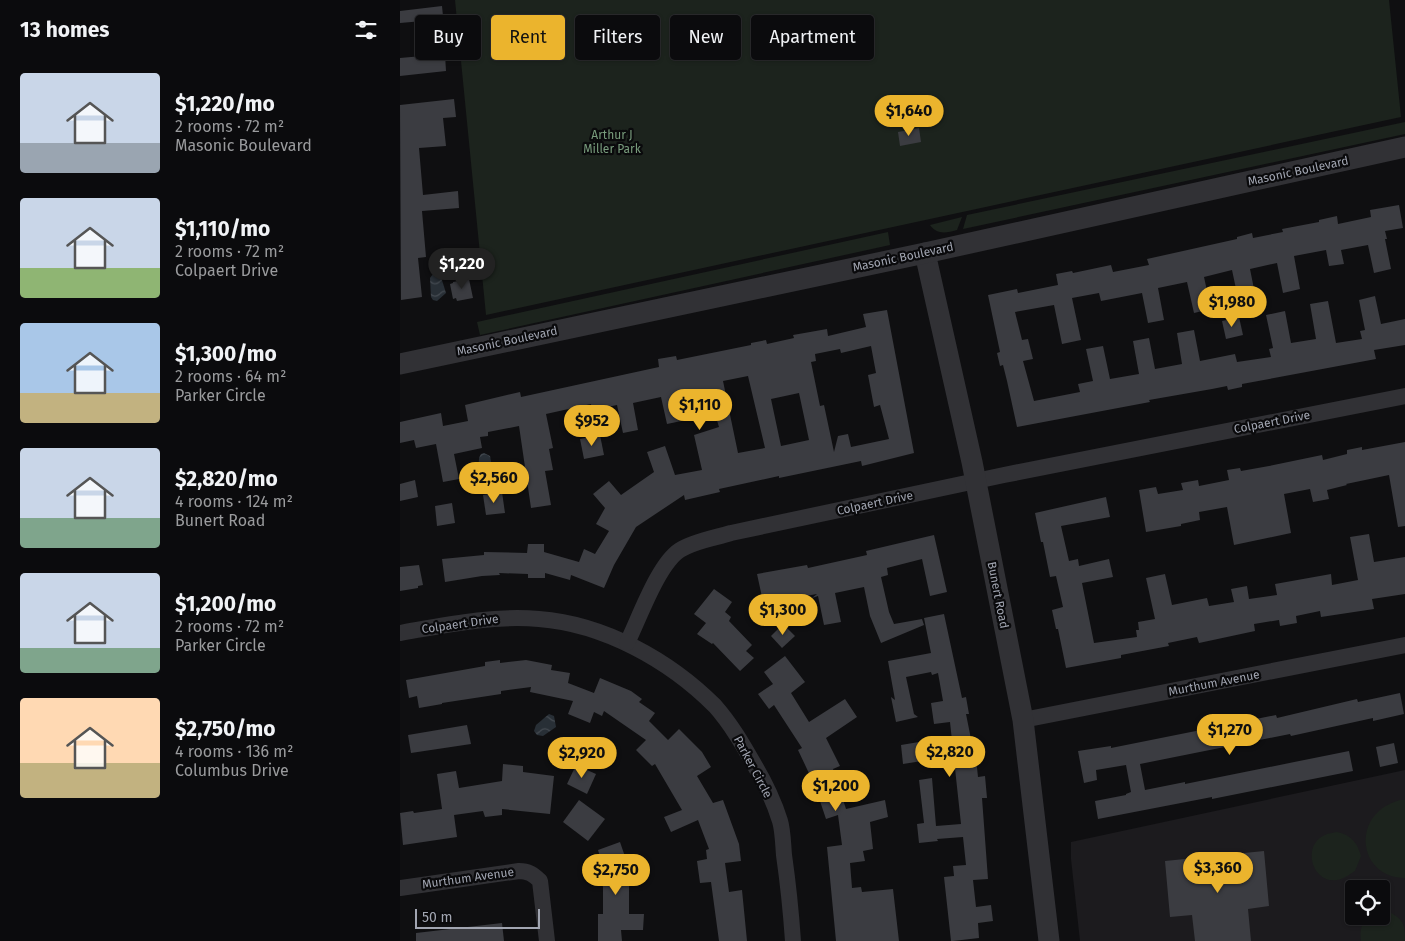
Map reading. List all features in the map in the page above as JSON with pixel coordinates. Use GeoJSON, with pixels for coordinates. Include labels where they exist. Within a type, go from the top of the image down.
{"type":"FeatureCollection","features":[{"type":"Feature","properties":{"kind":"street","name":"Masonic Boulevard"},"geometry":{"type":"LineString","coordinates":[[400,364],[924,253],[1405,147]]}},
{"type":"Feature","properties":{"kind":"street","name":"Bunert Road"},"geometry":{"type":"LineString","coordinates":[[924,253],[976,481],[1023,720],[1049,941]]}},
{"type":"Feature","properties":{"kind":"street","name":"Colpaert Drive"},"geometry":{"type":"LineString","coordinates":[[400,633],[494,618],[539,619],[581,628],[627,643],[666,564],[679,550],[700,542],[976,481],[1405,396]]}},
{"type":"Feature","properties":{"kind":"street","name":"Parker Circle"},"geometry":{"type":"LineString","coordinates":[[627,643],[659,660],[689,683],[716,707],[739,737],[761,777],[780,821],[794,941]]}},
{"type":"Feature","properties":{"kind":"street","name":"Murthum Avenue"},"geometry":{"type":"LineString","coordinates":[[1023,720],[1405,645]]}},
{"type":"Feature","properties":{"kind":"street","name":"Murthum Avenue"},"geometry":{"type":"LineString","coordinates":[[400,888],[527,871],[535,875],[540,881],[547,941]]}},
{"type":"Feature","properties":{"kind":"shaded area"},"geometry":{"type":"Polygon","coordinates":[[[1405,770],[1405,941],[1080,941],[1071,859],[1071,842],[1405,770]]]}},
{"type":"Feature","properties":{"kind":"green space","name":"Arthur J Miller Park"},"geometry":{"type":"Polygon","coordinates":[[[455,0],[1389,0],[1401,117],[486,315],[461,60],[481,60],[481,15],[456,15],[455,0]]]}},
{"type":"Feature","properties":{"kind":"green space"},"geometry":{"type":"Polygon","coordinates":[[[1405,122],[1405,134],[963,229],[967,215],[1405,122]]]}},
{"type":"Feature","properties":{"kind":"green space"},"geometry":{"type":"Polygon","coordinates":[[[962,217],[957,230],[953,231],[939,232],[930,225],[962,217]]]}},
{"type":"Feature","properties":{"kind":"green space"},"geometry":{"type":"Polygon","coordinates":[[[888,232],[890,245],[480,335],[477,322],[888,232]]]}},
{"type":"Feature","properties":{"kind":"green space"},"geometry":{"type":"Polygon","coordinates":[[[1400,800],[1405,800],[1405,878],[1389,875],[1377,868],[1369,857],[1366,844],[1367,831],[1373,818],[1384,807],[1400,800]]]}},
{"type":"Feature","properties":{"kind":"green space"},"geometry":{"type":"Polygon","coordinates":[[[1337,832],[1353,840],[1361,856],[1355,871],[1337,880],[1328,880],[1316,870],[1313,863],[1313,847],[1326,834],[1337,832]]]}},
{"type":"Feature","properties":{"kind":"green space"},"geometry":{"type":"Polygon","coordinates":[[[1390,912],[1402,923],[1405,930],[1405,941],[1361,941],[1362,926],[1390,925],[1390,912]]]}},
{"type":"Feature","properties":{"kind":"water"},"geometry":{"type":"Polygon","coordinates":[[[437,273],[441,277],[446,293],[437,301],[431,297],[430,278],[433,274],[437,273]]]}},
{"type":"Feature","properties":{"kind":"water"},"geometry":{"type":"Polygon","coordinates":[[[484,453],[490,456],[493,473],[486,477],[482,475],[479,464],[480,456],[484,453]]]}},
{"type":"Feature","properties":{"kind":"water"},"geometry":{"type":"Polygon","coordinates":[[[549,714],[554,716],[556,727],[543,736],[537,735],[534,731],[536,725],[549,714]]]}},
{"type":"Feature","properties":{"kind":"building"},"geometry":{"type":"Polygon","coordinates":[[[442,6],[443,15],[415,15],[415,22],[400,23],[400,11],[442,6]]]}},
{"type":"Feature","properties":{"kind":"building"},"geometry":{"type":"Polygon","coordinates":[[[415,57],[415,60],[445,60],[446,71],[400,76],[400,58],[415,57]]]}},
{"type":"Feature","properties":{"kind":"building"},"geometry":{"type":"Polygon","coordinates":[[[454,99],[456,117],[443,118],[446,146],[419,148],[423,195],[458,191],[459,208],[422,211],[426,257],[418,258],[422,297],[401,300],[400,105],[454,99]]]}},
{"type":"Feature","properties":{"kind":"building"},"geometry":{"type":"Polygon","coordinates":[[[919,128],[921,142],[900,146],[898,132],[919,128]]]}},
{"type":"Feature","properties":{"kind":"building"},"geometry":{"type":"Polygon","coordinates":[[[1399,205],[1403,228],[1385,231],[1391,269],[1374,273],[1368,245],[1341,250],[1344,264],[1329,266],[1326,250],[1294,256],[1300,289],[1283,293],[1277,263],[1250,269],[1256,299],[1239,303],[1232,270],[1204,277],[1211,309],[1194,313],[1187,282],[1158,288],[1164,320],[1148,323],[1142,293],[1101,301],[1099,293],[1072,298],[1081,340],[1062,344],[1054,305],[1015,312],[1022,340],[1028,339],[1033,359],[1023,361],[1034,401],[1080,392],[1078,384],[1093,381],[1086,349],[1103,346],[1110,379],[1139,374],[1133,341],[1149,338],[1155,369],[1182,364],[1177,333],[1194,330],[1200,361],[1235,354],[1237,362],[1271,357],[1269,349],[1273,348],[1266,315],[1285,311],[1291,343],[1316,339],[1310,304],[1328,301],[1336,343],[1362,339],[1360,331],[1365,330],[1359,300],[1375,296],[1381,324],[1405,319],[1405,345],[1374,350],[1376,359],[1242,384],[1242,387],[1228,390],[1227,386],[1017,427],[1003,365],[1000,366],[997,353],[1000,352],[988,295],[1017,289],[1018,293],[1058,285],[1056,274],[1072,271],[1073,273],[1111,265],[1113,272],[1149,265],[1147,259],[1237,239],[1237,237],[1252,233],[1253,238],[1283,232],[1282,229],[1319,222],[1319,220],[1337,216],[1338,224],[1371,217],[1370,210],[1399,205]]]}},
{"type":"Feature","properties":{"kind":"building"},"geometry":{"type":"Polygon","coordinates":[[[469,279],[473,298],[457,301],[456,298],[453,299],[450,284],[469,279]]]}},
{"type":"Feature","properties":{"kind":"building"},"geometry":{"type":"Polygon","coordinates":[[[887,310],[914,453],[862,466],[861,461],[779,478],[779,476],[719,489],[720,492],[685,500],[684,495],[636,527],[614,565],[604,588],[571,575],[570,580],[545,573],[545,578],[528,578],[528,574],[499,573],[500,575],[445,582],[442,559],[484,555],[484,552],[527,553],[528,544],[544,544],[544,552],[579,562],[584,549],[595,554],[609,531],[596,524],[605,508],[593,494],[609,481],[621,495],[654,472],[647,452],[665,446],[675,475],[702,470],[694,435],[719,427],[715,414],[667,424],[661,397],[633,403],[638,430],[623,433],[617,405],[592,410],[591,404],[546,414],[553,448],[549,449],[553,470],[545,471],[551,505],[531,508],[519,426],[488,432],[488,436],[480,437],[482,448],[454,454],[459,479],[443,482],[436,444],[416,448],[414,440],[400,443],[400,422],[441,413],[443,426],[468,421],[465,405],[520,392],[521,397],[659,367],[658,359],[676,356],[677,360],[751,345],[751,343],[766,340],[767,344],[794,338],[793,335],[827,329],[828,336],[866,327],[863,314],[887,310]],[[871,346],[841,353],[840,349],[815,354],[816,361],[811,362],[820,406],[824,405],[834,452],[838,436],[848,434],[851,447],[889,439],[880,405],[874,407],[868,375],[876,373],[871,346]],[[748,376],[723,381],[738,453],[765,448],[748,376]],[[799,393],[771,399],[781,446],[809,440],[799,393]]]}},
{"type":"Feature","properties":{"kind":"building"},"geometry":{"type":"Polygon","coordinates":[[[1239,317],[1243,335],[1226,339],[1222,321],[1239,317]]]}},
{"type":"Feature","properties":{"kind":"building"},"geometry":{"type":"Polygon","coordinates":[[[600,435],[604,455],[584,459],[580,439],[600,435]]]}},
{"type":"Feature","properties":{"kind":"building"},"geometry":{"type":"Polygon","coordinates":[[[1405,442],[1405,526],[1398,527],[1389,475],[1327,490],[1329,499],[1313,502],[1310,489],[1284,494],[1291,533],[1234,545],[1227,507],[1199,512],[1200,520],[1181,524],[1181,526],[1146,532],[1139,490],[1156,487],[1158,494],[1183,490],[1181,483],[1198,480],[1199,486],[1229,480],[1227,470],[1240,468],[1241,471],[1322,455],[1323,460],[1347,454],[1347,450],[1362,447],[1362,450],[1405,442]]]}},
{"type":"Feature","properties":{"kind":"building"},"geometry":{"type":"Polygon","coordinates":[[[415,480],[418,497],[400,501],[400,484],[415,480]]]}},
{"type":"Feature","properties":{"kind":"building"},"geometry":{"type":"Polygon","coordinates":[[[502,492],[505,513],[486,515],[483,495],[502,492]]]}},
{"type":"Feature","properties":{"kind":"building"},"geometry":{"type":"Polygon","coordinates":[[[1106,497],[1110,517],[1061,526],[1069,561],[1078,559],[1079,566],[1109,559],[1113,577],[1082,583],[1094,643],[1137,637],[1136,630],[1139,630],[1138,622],[1155,619],[1146,578],[1165,574],[1172,605],[1207,598],[1209,606],[1234,602],[1231,589],[1247,586],[1249,599],[1277,595],[1275,584],[1331,574],[1332,585],[1358,580],[1350,537],[1369,534],[1374,562],[1405,557],[1405,594],[1372,599],[1374,609],[1321,617],[1320,611],[1296,616],[1297,623],[1280,626],[1279,620],[1254,624],[1255,631],[1199,643],[1197,637],[1168,643],[1169,646],[1121,655],[1121,658],[1066,668],[1052,610],[1063,607],[1056,576],[1050,577],[1035,513],[1106,497]]]}},
{"type":"Feature","properties":{"kind":"building"},"geometry":{"type":"Polygon","coordinates":[[[452,503],[455,523],[437,526],[435,506],[452,503]]]}},
{"type":"Feature","properties":{"kind":"building"},"geometry":{"type":"Polygon","coordinates":[[[934,535],[947,592],[930,596],[922,559],[887,568],[888,575],[881,577],[889,612],[894,624],[922,619],[924,625],[881,643],[870,616],[864,587],[835,593],[841,622],[824,625],[818,596],[812,598],[817,594],[782,600],[781,594],[762,597],[757,574],[807,565],[808,568],[867,555],[866,551],[934,535]]]}},
{"type":"Feature","properties":{"kind":"building"},"geometry":{"type":"Polygon","coordinates":[[[419,565],[423,585],[418,586],[418,588],[400,591],[400,567],[419,565]]]}},
{"type":"Feature","properties":{"kind":"building"},"geometry":{"type":"Polygon","coordinates":[[[714,589],[732,602],[725,612],[731,617],[729,621],[752,645],[746,651],[754,658],[740,671],[713,643],[697,634],[706,623],[694,614],[714,589]]]}},
{"type":"Feature","properties":{"kind":"building"},"geometry":{"type":"Polygon","coordinates":[[[944,614],[962,698],[966,697],[969,714],[966,714],[971,739],[974,739],[978,777],[985,776],[987,798],[982,798],[988,879],[973,880],[976,907],[991,905],[993,921],[978,923],[979,938],[953,941],[951,941],[944,877],[954,876],[953,866],[966,865],[963,837],[937,839],[938,841],[919,843],[917,824],[924,823],[919,780],[932,778],[936,826],[961,824],[950,722],[934,724],[931,703],[943,701],[938,673],[932,675],[931,672],[906,677],[914,714],[918,717],[896,722],[891,697],[895,700],[888,661],[931,653],[924,618],[944,614]]]}},
{"type":"Feature","properties":{"kind":"building"},"geometry":{"type":"Polygon","coordinates":[[[783,624],[795,636],[782,648],[771,636],[783,624]]]}},
{"type":"Feature","properties":{"kind":"building"},"geometry":{"type":"Polygon","coordinates":[[[785,656],[805,682],[791,693],[809,722],[845,699],[857,717],[826,738],[840,766],[833,769],[846,809],[885,800],[888,817],[870,822],[873,849],[863,851],[865,861],[850,863],[852,888],[861,887],[862,892],[893,889],[899,941],[836,941],[827,847],[842,845],[838,815],[826,819],[815,786],[798,750],[802,748],[774,705],[769,709],[758,694],[773,684],[764,672],[785,656]]]}},
{"type":"Feature","properties":{"kind":"building"},"geometry":{"type":"Polygon","coordinates":[[[500,660],[500,663],[526,660],[552,665],[551,670],[570,673],[568,683],[594,693],[600,678],[631,691],[642,699],[639,702],[655,713],[649,721],[668,740],[679,729],[702,752],[711,767],[697,776],[713,803],[723,800],[739,844],[741,861],[725,863],[729,892],[742,890],[747,941],[719,941],[711,882],[700,883],[697,861],[707,859],[706,850],[709,849],[698,820],[671,832],[664,817],[682,810],[655,764],[652,766],[636,750],[646,740],[604,711],[602,716],[594,712],[590,723],[568,714],[573,701],[530,692],[531,687],[501,691],[501,694],[419,708],[417,696],[409,698],[406,680],[485,666],[485,662],[500,660]]]}},
{"type":"Feature","properties":{"kind":"building"},"geometry":{"type":"Polygon","coordinates":[[[1400,693],[1404,714],[1373,721],[1373,718],[1291,736],[1290,734],[1140,764],[1145,790],[1185,782],[1185,784],[1349,751],[1353,771],[1098,819],[1095,801],[1126,795],[1131,792],[1126,765],[1096,770],[1097,780],[1084,783],[1078,751],[1111,746],[1111,748],[1276,715],[1277,718],[1357,699],[1358,702],[1400,693]]]}},
{"type":"Feature","properties":{"kind":"building"},"geometry":{"type":"Polygon","coordinates":[[[467,725],[471,744],[411,753],[408,735],[467,725]]]}},
{"type":"Feature","properties":{"kind":"building"},"geometry":{"type":"Polygon","coordinates":[[[919,742],[922,761],[903,764],[901,745],[919,742]]]}},
{"type":"Feature","properties":{"kind":"building"},"geometry":{"type":"Polygon","coordinates":[[[1394,743],[1398,763],[1380,767],[1376,747],[1394,743]]]}},
{"type":"Feature","properties":{"kind":"building"},"geometry":{"type":"Polygon","coordinates":[[[503,764],[523,766],[523,772],[554,776],[550,814],[502,809],[502,815],[485,817],[483,811],[454,815],[457,837],[403,845],[400,813],[442,809],[437,774],[456,771],[459,788],[502,781],[503,764]]]}},
{"type":"Feature","properties":{"kind":"building"},"geometry":{"type":"Polygon","coordinates":[[[576,765],[596,774],[587,794],[567,784],[576,765]]]}},
{"type":"Feature","properties":{"kind":"building"},"geometry":{"type":"Polygon","coordinates":[[[579,800],[605,819],[588,841],[563,822],[579,800]]]}},
{"type":"Feature","properties":{"kind":"building"},"geometry":{"type":"Polygon","coordinates":[[[620,842],[632,877],[629,878],[629,914],[644,914],[643,930],[621,930],[622,941],[598,941],[598,914],[603,914],[603,887],[598,872],[604,870],[598,850],[620,842]]]}},
{"type":"Feature","properties":{"kind":"building"},"geometry":{"type":"Polygon","coordinates":[[[1264,851],[1269,906],[1248,909],[1251,941],[1195,941],[1192,915],[1170,917],[1165,861],[1264,851]]]}},
{"type":"Feature","properties":{"kind":"building"},"geometry":{"type":"Polygon","coordinates":[[[502,923],[504,941],[416,941],[416,933],[502,923]]]}}]}
